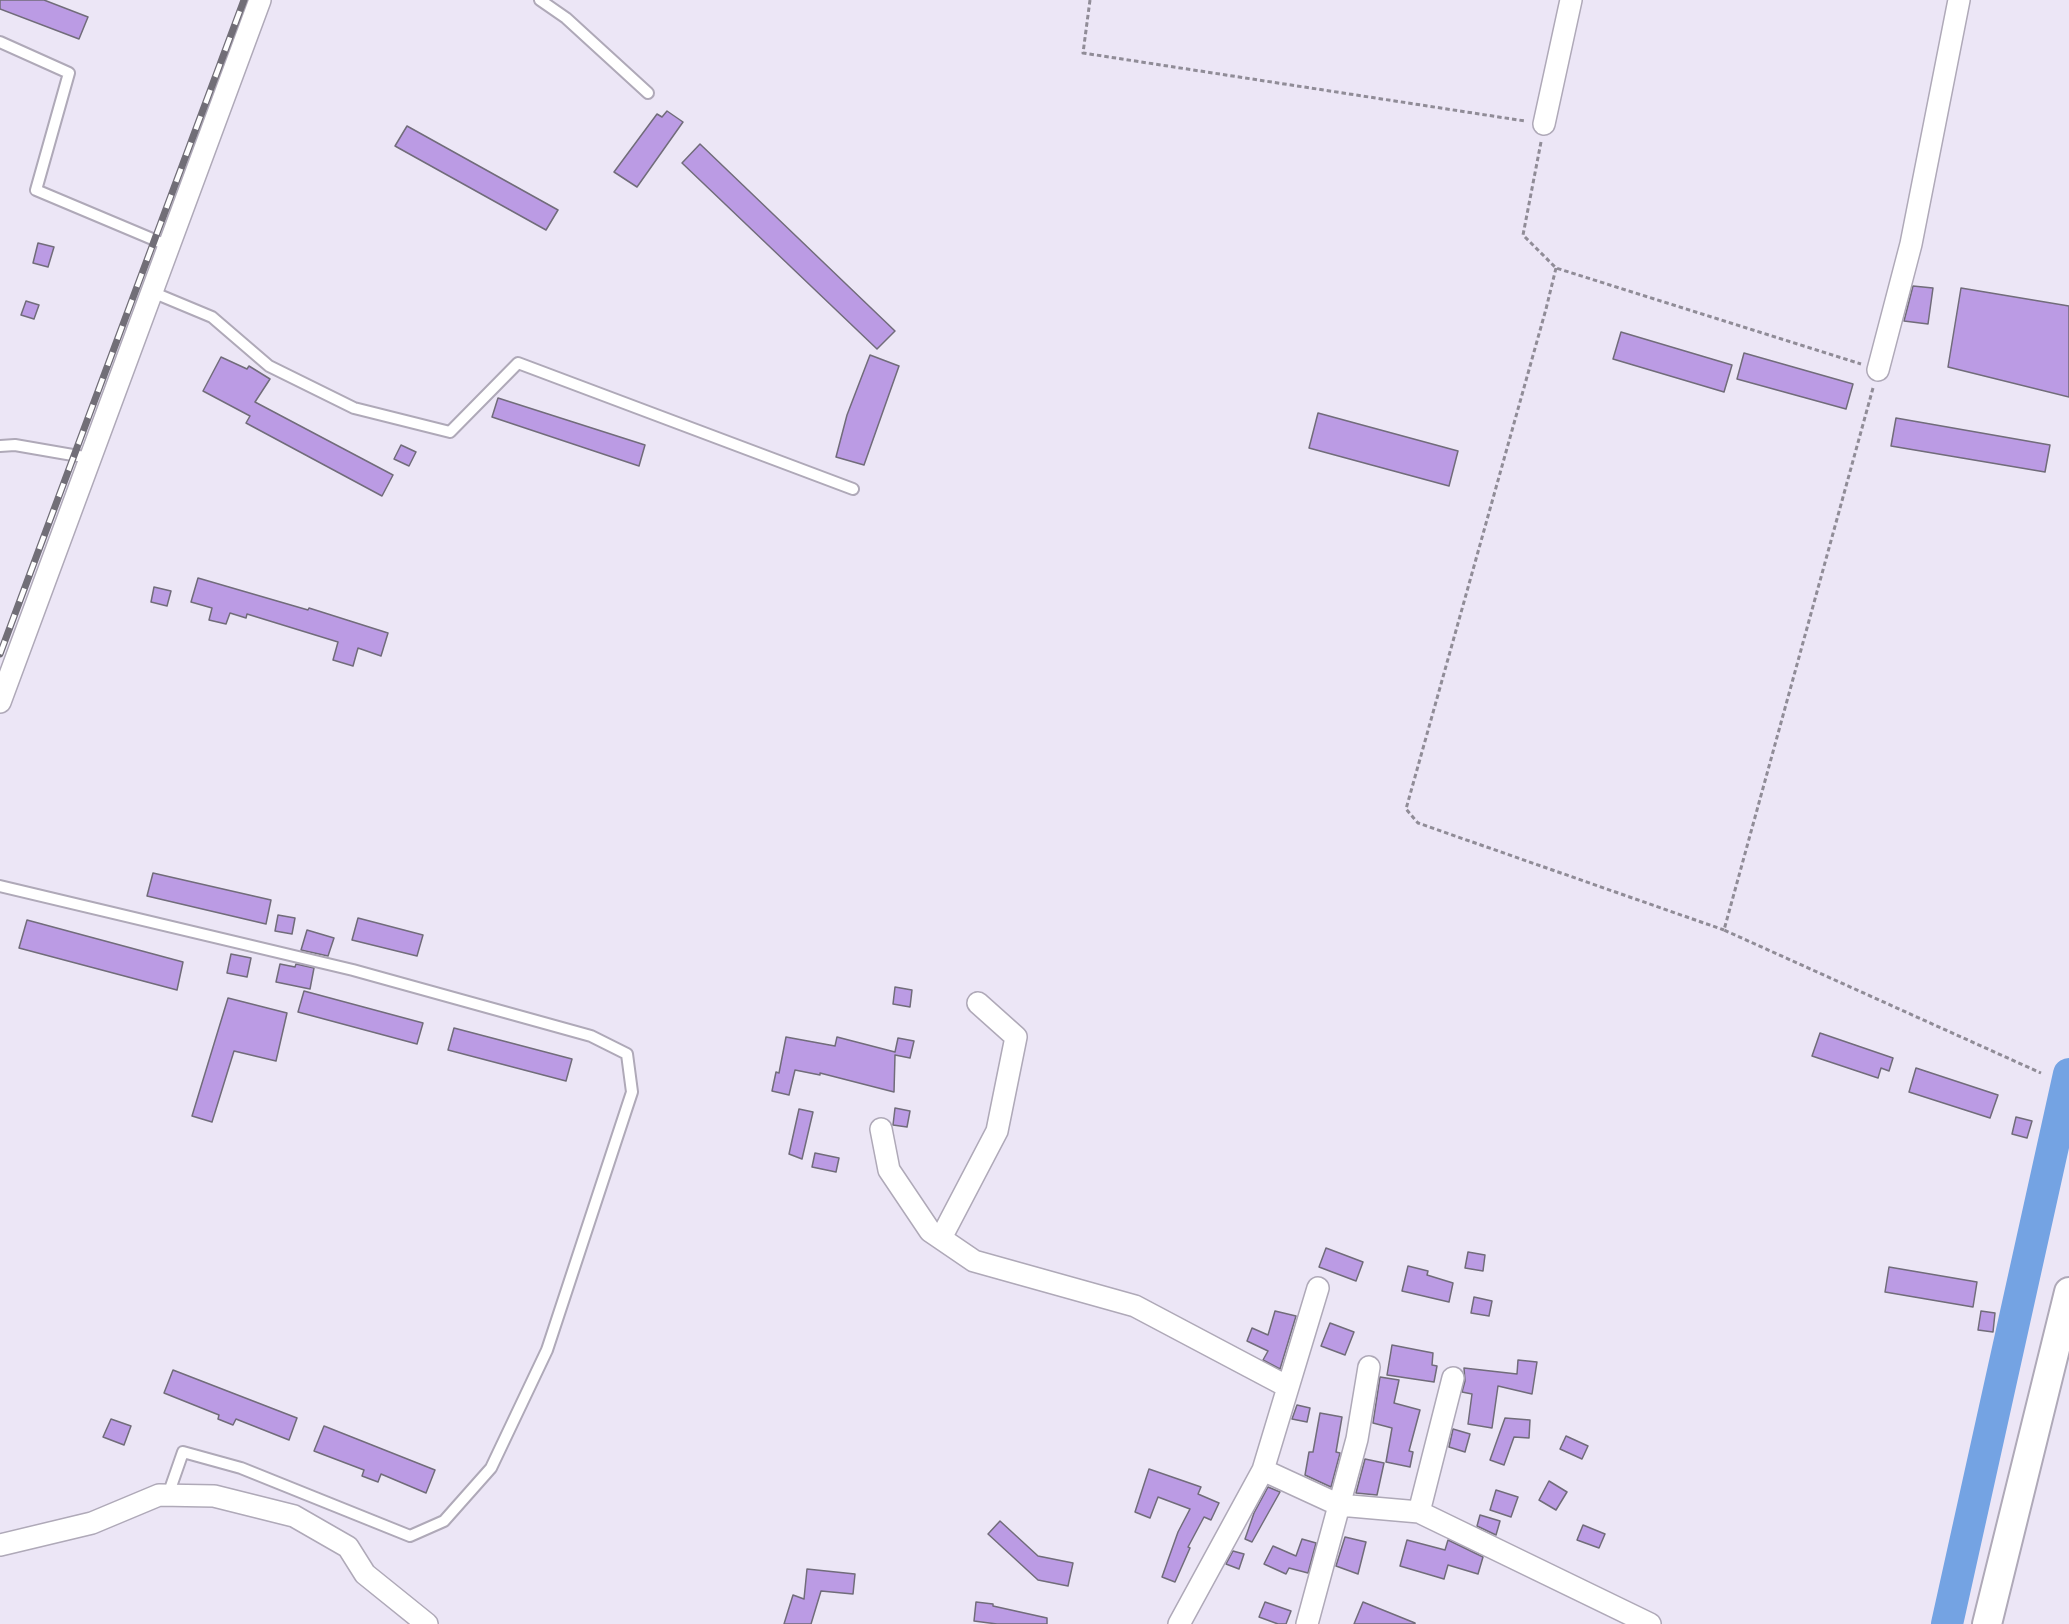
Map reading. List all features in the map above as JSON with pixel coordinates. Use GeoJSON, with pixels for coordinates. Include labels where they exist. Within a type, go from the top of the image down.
{"type":"FeatureCollection","features":[{"type":"Feature","properties":{"kind":"street"},"geometry":{"type":"LineString","coordinates":[[0,702],[260,0]]}},
{"type":"Feature","properties":{"kind":"street"},"geometry":{"type":"LineString","coordinates":[[1544,124],[1571,0]]}},
{"type":"Feature","properties":{"kind":"street"},"geometry":{"type":"LineString","coordinates":[[1878,370],[1911,244],[1959,0]]}},
{"type":"Feature","properties":{"kind":"street"},"geometry":{"type":"LineString","coordinates":[[940,1238],[997,1131],[1016,1038],[978,1003]]}},
{"type":"Feature","properties":{"kind":"street"},"geometry":{"type":"LineString","coordinates":[[881,1129],[889,1170],[930,1230],[974,1261],[1135,1306],[1288,1387]]}},
{"type":"Feature","properties":{"kind":"street"},"geometry":{"type":"LineString","coordinates":[[1179,1624],[1263,1470],[1318,1288]]}},
{"type":"Feature","properties":{"kind":"street"},"geometry":{"type":"LineString","coordinates":[[1987,1624],[2069,1292]]}},
{"type":"Feature","properties":{"kind":"street"},"geometry":{"type":"LineString","coordinates":[[1307,1624],[1357,1439],[1369,1367]]}},
{"type":"Feature","properties":{"kind":"street"},"geometry":{"type":"LineString","coordinates":[[1419,1512],[1453,1378]]}},
{"type":"Feature","properties":{"kind":"street"},"geometry":{"type":"LineString","coordinates":[[1263,1470],[1339,1505],[1419,1512],[1650,1624]]}},
{"type":"Feature","properties":{"kind":"street"},"geometry":{"type":"LineString","coordinates":[[0,1545],[92,1523],[159,1495],[214,1496],[294,1516],[348,1547],[365,1574],[427,1624]]}},
{"type":"Feature","properties":{"kind":"lane"},"geometry":{"type":"LineString","coordinates":[[540,0],[566,18],[648,93]]}},
{"type":"Feature","properties":{"kind":"lane"},"geometry":{"type":"LineString","coordinates":[[0,42],[69,73],[36,190],[169,246]]}},
{"type":"Feature","properties":{"kind":"lane"},"geometry":{"type":"LineString","coordinates":[[152,292],[212,317],[269,366],[354,408],[450,432],[518,363],[853,489]]}},
{"type":"Feature","properties":{"kind":"lane"},"geometry":{"type":"LineString","coordinates":[[0,446],[15,445],[90,458]]}},
{"type":"Feature","properties":{"kind":"lane"},"geometry":{"type":"LineString","coordinates":[[0,886],[353,969],[591,1036],[627,1054],[632,1092],[547,1350],[491,1468],[444,1521],[410,1536],[241,1468],[183,1452],[168,1495]]}},
{"type":"Feature","properties":{"kind":"path"},"geometry":{"type":"LineString","coordinates":[[1090,0],[1083,53],[1544,124],[1523,235],[1556,268],[1878,370],[1724,930]]}},
{"type":"Feature","properties":{"kind":"path"},"geometry":{"type":"LineString","coordinates":[[1556,268],[1406,809],[1418,823],[1724,930],[2041,1072]]}},
{"type":"Feature","properties":{"kind":"building"},"geometry":{"type":"Polygon","coordinates":[[[0,0],[44,0],[88,17],[79,39],[0,9],[0,0]]]}},
{"type":"Feature","properties":{"kind":"building"},"geometry":{"type":"Polygon","coordinates":[[[667,111],[683,122],[637,187],[614,172],[657,114],[662,117],[667,111]]]}},
{"type":"Feature","properties":{"kind":"building"},"geometry":{"type":"Polygon","coordinates":[[[407,126],[558,210],[546,230],[395,146],[407,126]]]}},
{"type":"Feature","properties":{"kind":"building"},"geometry":{"type":"Polygon","coordinates":[[[700,144],[895,331],[877,349],[682,163],[700,144]]]}},
{"type":"Feature","properties":{"kind":"building"},"geometry":{"type":"Polygon","coordinates":[[[38,243],[54,247],[48,267],[33,263],[38,243]]]}},
{"type":"Feature","properties":{"kind":"building"},"geometry":{"type":"Polygon","coordinates":[[[1913,286],[1933,288],[1928,324],[1904,321],[1913,286]]]}},
{"type":"Feature","properties":{"kind":"building"},"geometry":{"type":"Polygon","coordinates":[[[1961,288],[2069,306],[2069,397],[1948,367],[1961,288]]]}},
{"type":"Feature","properties":{"kind":"building"},"geometry":{"type":"Polygon","coordinates":[[[26,301],[39,305],[34,319],[21,315],[26,301]]]}},
{"type":"Feature","properties":{"kind":"building"},"geometry":{"type":"Polygon","coordinates":[[[1621,332],[1732,365],[1724,392],[1613,359],[1621,332]]]}},
{"type":"Feature","properties":{"kind":"building"},"geometry":{"type":"Polygon","coordinates":[[[1744,353],[1853,384],[1846,409],[1737,379],[1744,353]]]}},
{"type":"Feature","properties":{"kind":"building"},"geometry":{"type":"Polygon","coordinates":[[[870,355],[899,366],[864,465],[836,457],[847,415],[870,355]]]}},
{"type":"Feature","properties":{"kind":"building"},"geometry":{"type":"Polygon","coordinates":[[[221,357],[247,369],[249,366],[270,379],[255,402],[393,475],[382,496],[246,423],[250,416],[203,391],[221,357]]]}},
{"type":"Feature","properties":{"kind":"building"},"geometry":{"type":"Polygon","coordinates":[[[498,398],[645,445],[639,466],[492,417],[498,398]]]}},
{"type":"Feature","properties":{"kind":"building"},"geometry":{"type":"Polygon","coordinates":[[[1318,413],[1458,451],[1449,486],[1309,448],[1318,413]]]}},
{"type":"Feature","properties":{"kind":"building"},"geometry":{"type":"Polygon","coordinates":[[[1896,418],[2050,445],[2045,472],[1891,446],[1896,418]]]}},
{"type":"Feature","properties":{"kind":"building"},"geometry":{"type":"Polygon","coordinates":[[[401,445],[416,452],[409,466],[394,459],[401,445]]]}},
{"type":"Feature","properties":{"kind":"building"},"geometry":{"type":"Polygon","coordinates":[[[198,578],[308,610],[309,608],[388,633],[381,656],[358,648],[353,666],[333,660],[338,642],[247,614],[246,618],[230,613],[226,624],[209,620],[212,608],[191,602],[198,578]]]}},
{"type":"Feature","properties":{"kind":"building"},"geometry":{"type":"Polygon","coordinates":[[[154,587],[171,591],[167,606],[151,602],[154,587]]]}},
{"type":"Feature","properties":{"kind":"building"},"geometry":{"type":"Polygon","coordinates":[[[153,873],[271,900],[266,924],[147,896],[153,873]]]}},
{"type":"Feature","properties":{"kind":"building"},"geometry":{"type":"Polygon","coordinates":[[[278,915],[295,918],[292,934],[275,931],[278,915]]]}},
{"type":"Feature","properties":{"kind":"building"},"geometry":{"type":"Polygon","coordinates":[[[358,918],[423,935],[417,956],[352,940],[358,918]]]}},
{"type":"Feature","properties":{"kind":"building"},"geometry":{"type":"Polygon","coordinates":[[[27,920],[183,962],[177,990],[19,948],[27,920]]]}},
{"type":"Feature","properties":{"kind":"building"},"geometry":{"type":"Polygon","coordinates":[[[307,930],[334,938],[328,956],[301,950],[307,930]]]}},
{"type":"Feature","properties":{"kind":"building"},"geometry":{"type":"Polygon","coordinates":[[[231,954],[251,958],[247,977],[227,973],[231,954]]]}},
{"type":"Feature","properties":{"kind":"building"},"geometry":{"type":"Polygon","coordinates":[[[280,964],[295,967],[296,964],[314,968],[310,989],[276,982],[280,964]]]}},
{"type":"Feature","properties":{"kind":"building"},"geometry":{"type":"Polygon","coordinates":[[[895,987],[912,990],[910,1007],[893,1004],[895,987]]]}},
{"type":"Feature","properties":{"kind":"building"},"geometry":{"type":"Polygon","coordinates":[[[304,991],[423,1023],[417,1044],[298,1012],[304,991]]]}},
{"type":"Feature","properties":{"kind":"building"},"geometry":{"type":"Polygon","coordinates":[[[228,998],[287,1013],[276,1061],[234,1051],[212,1122],[192,1116],[228,998]]]}},
{"type":"Feature","properties":{"kind":"building"},"geometry":{"type":"Polygon","coordinates":[[[454,1028],[572,1059],[566,1081],[448,1050],[454,1028]]]}},
{"type":"Feature","properties":{"kind":"building"},"geometry":{"type":"Polygon","coordinates":[[[1820,1033],[1893,1058],[1889,1071],[1881,1068],[1878,1078],[1812,1056],[1820,1033]]]}},
{"type":"Feature","properties":{"kind":"building"},"geometry":{"type":"Polygon","coordinates":[[[786,1037],[835,1046],[837,1037],[895,1052],[898,1038],[914,1041],[910,1058],[895,1055],[894,1092],[820,1073],[820,1075],[795,1070],[789,1095],[772,1091],[776,1072],[779,1073],[786,1037]]]}},
{"type":"Feature","properties":{"kind":"building"},"geometry":{"type":"Polygon","coordinates":[[[1916,1068],[1998,1095],[1990,1118],[1909,1092],[1916,1068]]]}},
{"type":"Feature","properties":{"kind":"building"},"geometry":{"type":"Polygon","coordinates":[[[895,1108],[910,1111],[907,1127],[893,1125],[895,1108]]]}},
{"type":"Feature","properties":{"kind":"building"},"geometry":{"type":"Polygon","coordinates":[[[799,1109],[813,1112],[802,1159],[789,1154],[799,1109]]]}},
{"type":"Feature","properties":{"kind":"building"},"geometry":{"type":"Polygon","coordinates":[[[2016,1117],[2032,1121],[2027,1138],[2012,1134],[2016,1117]]]}},
{"type":"Feature","properties":{"kind":"building"},"geometry":{"type":"Polygon","coordinates":[[[815,1153],[839,1158],[836,1172],[812,1167],[815,1153]]]}},
{"type":"Feature","properties":{"kind":"building"},"geometry":{"type":"Polygon","coordinates":[[[1326,1248],[1363,1262],[1356,1281],[1319,1267],[1326,1248]]]}},
{"type":"Feature","properties":{"kind":"building"},"geometry":{"type":"Polygon","coordinates":[[[1468,1252],[1485,1255],[1483,1271],[1465,1268],[1468,1252]]]}},
{"type":"Feature","properties":{"kind":"building"},"geometry":{"type":"Polygon","coordinates":[[[1408,1266],[1428,1271],[1427,1275],[1453,1283],[1449,1302],[1402,1291],[1408,1266]]]}},
{"type":"Feature","properties":{"kind":"building"},"geometry":{"type":"Polygon","coordinates":[[[1889,1267],[1977,1282],[1973,1307],[1885,1292],[1889,1267]]]}},
{"type":"Feature","properties":{"kind":"building"},"geometry":{"type":"Polygon","coordinates":[[[1474,1297],[1492,1301],[1489,1316],[1471,1313],[1474,1297]]]}},
{"type":"Feature","properties":{"kind":"building"},"geometry":{"type":"Polygon","coordinates":[[[1275,1311],[1296,1316],[1280,1369],[1263,1360],[1268,1351],[1247,1341],[1252,1328],[1268,1335],[1275,1311]]]}},
{"type":"Feature","properties":{"kind":"building"},"geometry":{"type":"Polygon","coordinates":[[[1981,1311],[1995,1313],[1993,1332],[1978,1330],[1981,1311]]]}},
{"type":"Feature","properties":{"kind":"building"},"geometry":{"type":"Polygon","coordinates":[[[1330,1323],[1354,1332],[1345,1355],[1321,1346],[1330,1323]]]}},
{"type":"Feature","properties":{"kind":"building"},"geometry":{"type":"Polygon","coordinates":[[[1392,1345],[1433,1353],[1432,1365],[1437,1366],[1434,1382],[1387,1375],[1392,1345]]]}},
{"type":"Feature","properties":{"kind":"building"},"geometry":{"type":"Polygon","coordinates":[[[1518,1360],[1537,1362],[1532,1394],[1498,1386],[1492,1428],[1468,1424],[1472,1394],[1462,1392],[1465,1381],[1464,1368],[1517,1374],[1518,1360]]]}},
{"type":"Feature","properties":{"kind":"building"},"geometry":{"type":"Polygon","coordinates":[[[173,1370],[297,1418],[289,1440],[236,1419],[233,1425],[218,1419],[219,1415],[164,1393],[173,1370]]]}},
{"type":"Feature","properties":{"kind":"building"},"geometry":{"type":"Polygon","coordinates":[[[1380,1377],[1399,1380],[1394,1403],[1420,1410],[1409,1451],[1413,1452],[1410,1467],[1386,1462],[1392,1428],[1373,1423],[1380,1377]]]}},
{"type":"Feature","properties":{"kind":"building"},"geometry":{"type":"Polygon","coordinates":[[[1297,1405],[1310,1408],[1307,1422],[1292,1419],[1297,1405]]]}},
{"type":"Feature","properties":{"kind":"building"},"geometry":{"type":"Polygon","coordinates":[[[1320,1413],[1342,1417],[1336,1452],[1340,1453],[1331,1487],[1305,1475],[1309,1452],[1313,1452],[1320,1413]]]}},
{"type":"Feature","properties":{"kind":"building"},"geometry":{"type":"Polygon","coordinates":[[[1505,1418],[1530,1420],[1529,1438],[1514,1437],[1504,1465],[1490,1460],[1505,1418]]]}},
{"type":"Feature","properties":{"kind":"building"},"geometry":{"type":"Polygon","coordinates":[[[111,1419],[131,1426],[124,1445],[103,1437],[111,1419]]]}},
{"type":"Feature","properties":{"kind":"building"},"geometry":{"type":"Polygon","coordinates":[[[324,1426],[435,1470],[426,1493],[381,1474],[378,1482],[362,1476],[364,1470],[314,1451],[324,1426]]]}},
{"type":"Feature","properties":{"kind":"building"},"geometry":{"type":"Polygon","coordinates":[[[1453,1429],[1470,1434],[1465,1452],[1449,1447],[1453,1429]]]}},
{"type":"Feature","properties":{"kind":"building"},"geometry":{"type":"Polygon","coordinates":[[[1566,1436],[1588,1446],[1582,1459],[1560,1449],[1566,1436]]]}},
{"type":"Feature","properties":{"kind":"building"},"geometry":{"type":"Polygon","coordinates":[[[1365,1459],[1384,1463],[1377,1495],[1356,1493],[1365,1459]]]}},
{"type":"Feature","properties":{"kind":"building"},"geometry":{"type":"Polygon","coordinates":[[[1149,1469],[1201,1487],[1198,1494],[1219,1503],[1211,1520],[1204,1517],[1188,1547],[1190,1548],[1175,1582],[1162,1577],[1178,1532],[1190,1509],[1158,1497],[1150,1518],[1135,1512],[1149,1469]]]}},
{"type":"Feature","properties":{"kind":"building"},"geometry":{"type":"Polygon","coordinates":[[[1549,1481],[1567,1492],[1556,1510],[1539,1500],[1549,1481]]]}},
{"type":"Feature","properties":{"kind":"building"},"geometry":{"type":"Polygon","coordinates":[[[1268,1487],[1280,1492],[1252,1542],[1245,1539],[1254,1513],[1268,1487]]]}},
{"type":"Feature","properties":{"kind":"building"},"geometry":{"type":"Polygon","coordinates":[[[1496,1490],[1518,1497],[1511,1517],[1490,1510],[1496,1490]]]}},
{"type":"Feature","properties":{"kind":"building"},"geometry":{"type":"Polygon","coordinates":[[[1480,1515],[1500,1521],[1496,1535],[1477,1526],[1480,1515]]]}},
{"type":"Feature","properties":{"kind":"building"},"geometry":{"type":"Polygon","coordinates":[[[1000,1521],[1038,1556],[1073,1563],[1068,1586],[1038,1580],[988,1534],[1000,1521]]]}},
{"type":"Feature","properties":{"kind":"building"},"geometry":{"type":"Polygon","coordinates":[[[1583,1525],[1605,1534],[1599,1548],[1577,1540],[1583,1525]]]}},
{"type":"Feature","properties":{"kind":"building"},"geometry":{"type":"Polygon","coordinates":[[[1345,1537],[1366,1542],[1358,1574],[1336,1566],[1345,1537]]]}},
{"type":"Feature","properties":{"kind":"building"},"geometry":{"type":"Polygon","coordinates":[[[1302,1539],[1316,1543],[1308,1573],[1289,1568],[1286,1574],[1264,1564],[1273,1546],[1296,1556],[1302,1539]]]}},
{"type":"Feature","properties":{"kind":"building"},"geometry":{"type":"Polygon","coordinates":[[[1407,1540],[1445,1550],[1448,1540],[1483,1557],[1478,1574],[1448,1565],[1444,1579],[1400,1566],[1407,1540]]]}},
{"type":"Feature","properties":{"kind":"building"},"geometry":{"type":"Polygon","coordinates":[[[1233,1551],[1244,1554],[1239,1569],[1226,1564],[1233,1551]]]}},
{"type":"Feature","properties":{"kind":"building"},"geometry":{"type":"Polygon","coordinates":[[[807,1569],[855,1574],[853,1594],[821,1591],[811,1624],[784,1624],[793,1595],[804,1599],[807,1569]]]}},
{"type":"Feature","properties":{"kind":"building"},"geometry":{"type":"Polygon","coordinates":[[[976,1602],[1047,1618],[1047,1624],[997,1624],[974,1621],[976,1602]]]}},
{"type":"Feature","properties":{"kind":"building"},"geometry":{"type":"Polygon","coordinates":[[[1265,1602],[1291,1611],[1286,1624],[1278,1624],[1259,1617],[1265,1602]]]}},
{"type":"Feature","properties":{"kind":"building"},"geometry":{"type":"Polygon","coordinates":[[[1363,1602],[1415,1623],[1415,1624],[1354,1624],[1363,1602]]]}},
{"type":"Feature","properties":{"kind":"waterway"},"geometry":{"type":"LineString","coordinates":[[1947,1624],[2069,1074]]}},
{"type":"Feature","properties":{"kind":"railway"},"geometry":{"type":"LineString","coordinates":[[0,654],[244,0]]}}]}
